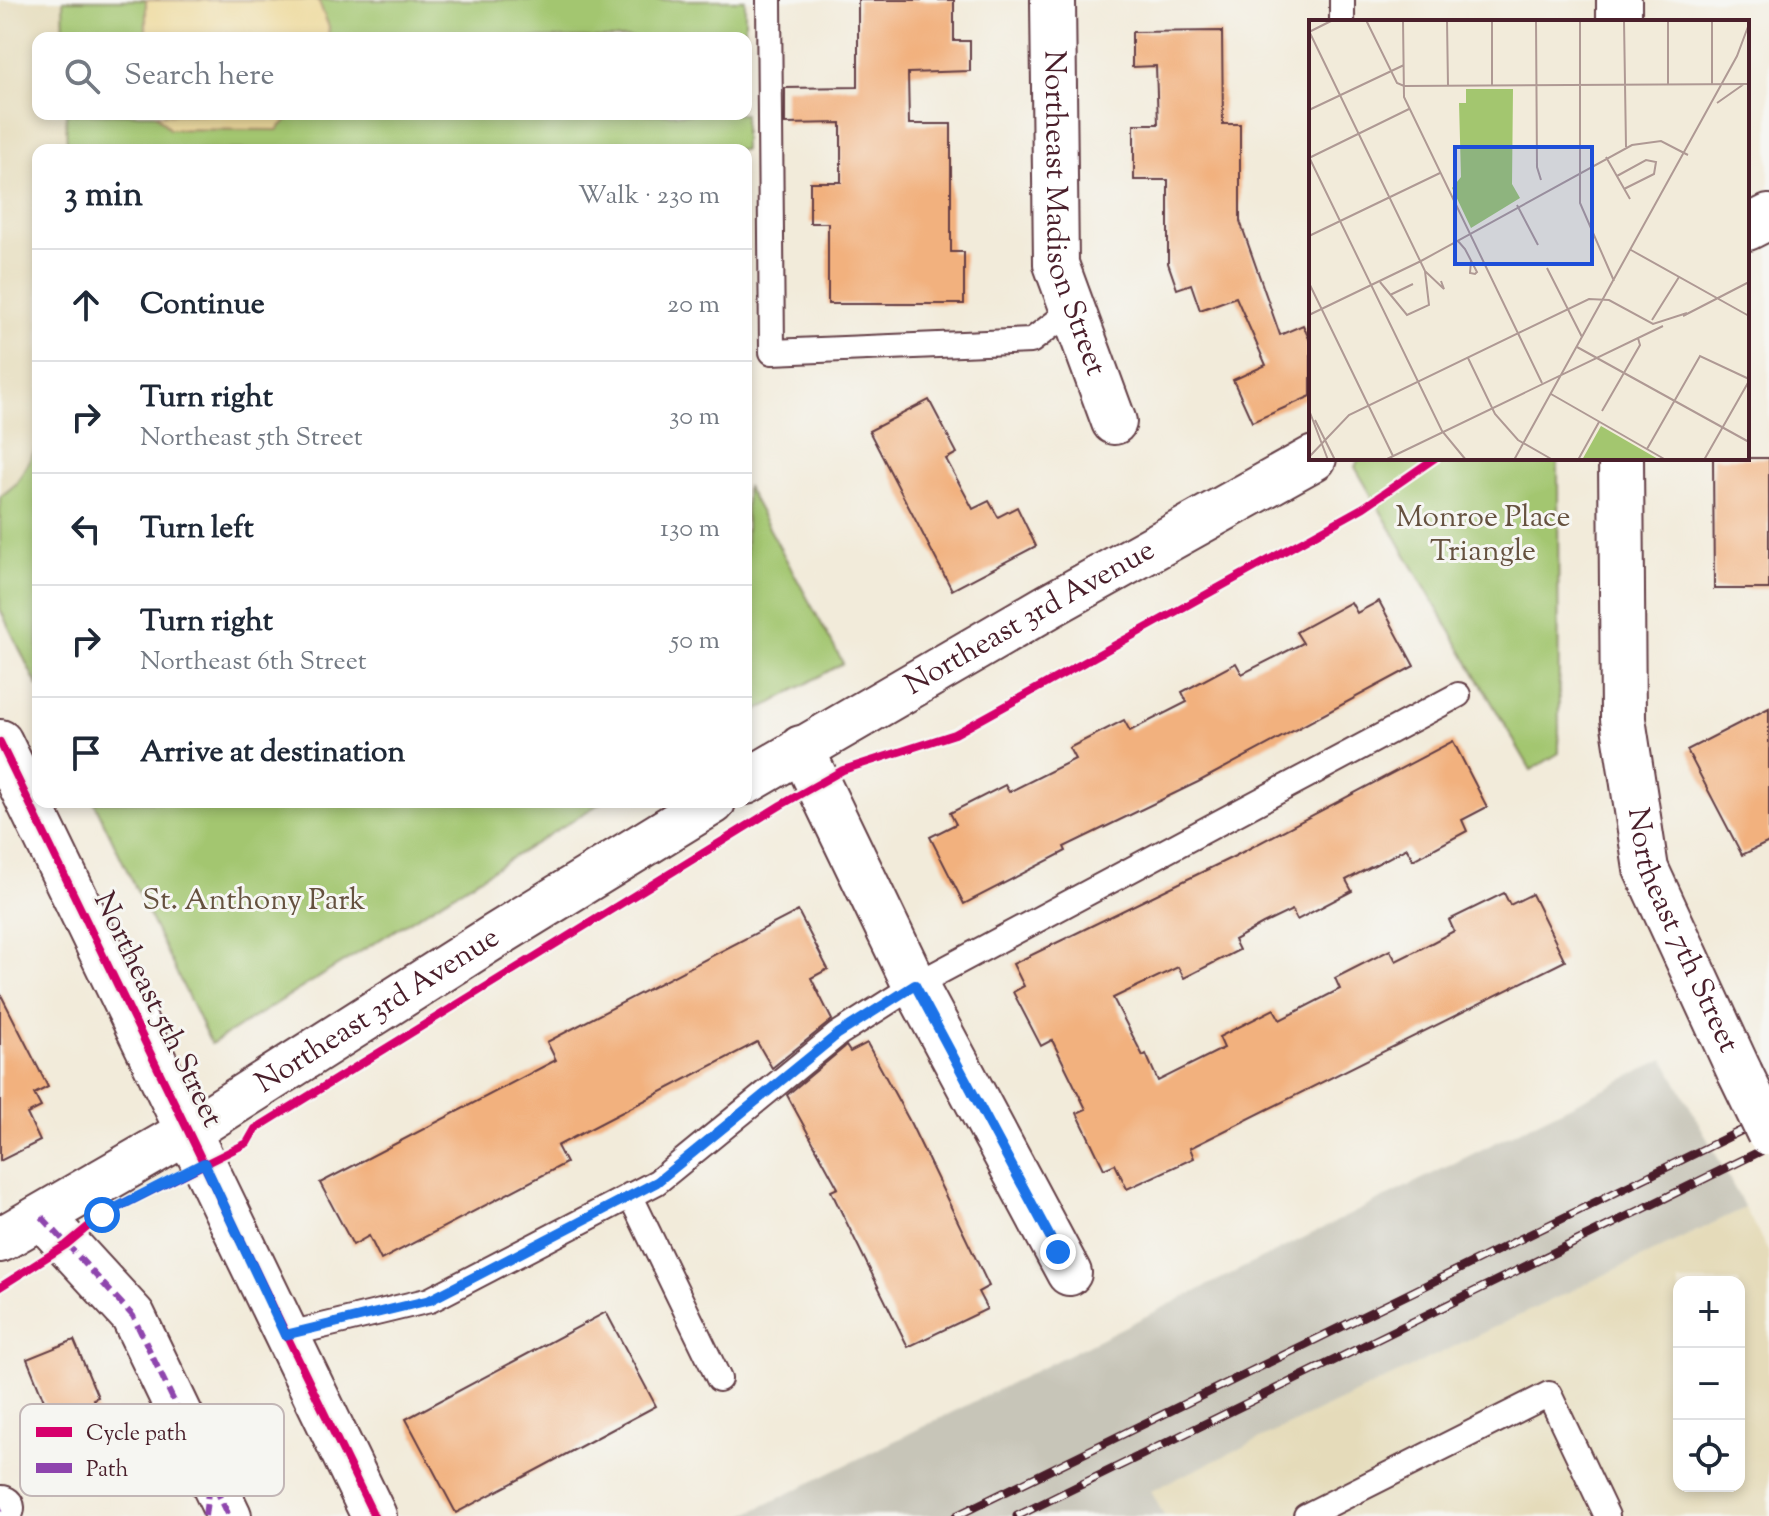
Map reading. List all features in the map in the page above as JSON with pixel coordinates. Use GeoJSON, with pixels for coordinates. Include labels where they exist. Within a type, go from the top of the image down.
{"type":"FeatureCollection","features":[{"type":"Feature","properties":{"kind":"street","name":"Northeast Madison Street"},"geometry":{"type":"LineString","coordinates":[[1053,0],[1056,264],[1114,422]]}},
{"type":"Feature","properties":{"kind":"street"},"geometry":{"type":"LineString","coordinates":[[1749,227],[1769,217]]}},
{"type":"Feature","properties":{"kind":"street","name":"Northeast 3rd Avenue"},"geometry":{"type":"LineString","coordinates":[[752,778],[1310,460]]}},
{"type":"Feature","properties":{"kind":"street","name":"Northeast 7th Street"},"geometry":{"type":"LineString","coordinates":[[1621,460],[1623,719],[1646,869],[1769,1133]]}},
{"type":"Feature","properties":{"kind":"street"},"geometry":{"type":"LineString","coordinates":[[801,748],[915,985],[1069,1273]]}},
{"type":"Feature","properties":{"kind":"street","name":"Northeast 5th Street"},"geometry":{"type":"LineString","coordinates":[[3,755],[189,1131],[374,1516]]}},
{"type":"Feature","properties":{"kind":"street","name":"Northeast 3rd Avenue"},"geometry":{"type":"LineString","coordinates":[[0,1240],[189,1131],[703,808]]}},
{"type":"Feature","properties":{"kind":"street"},"geometry":{"type":"LineString","coordinates":[[42,1217],[133,1316],[169,1404]]}},
{"type":"Feature","properties":{"kind":"street"},"geometry":{"type":"LineString","coordinates":[[207,1496],[229,1516]]}},
{"type":"Feature","properties":{"kind":"lane"},"geometry":{"type":"LineString","coordinates":[[769,0],[772,352],[1031,341],[1072,310]]}},
{"type":"Feature","properties":{"kind":"lane"},"geometry":{"type":"LineString","coordinates":[[285,1335],[430,1300],[657,1182],[838,1034],[915,985],[1458,695]]}},
{"type":"Feature","properties":{"kind":"lane"},"geometry":{"type":"LineString","coordinates":[[630,1195],[719,1379]]}},
{"type":"Feature","properties":{"kind":"lane"},"geometry":{"type":"LineString","coordinates":[[1306,1516],[1549,1394],[1607,1516]]}},
{"type":"Feature","properties":{"kind":"shaded area"},"geometry":{"type":"Polygon","coordinates":[[[0,0],[63,0],[64,32],[32,32],[32,120],[66,120],[67,144],[32,144],[32,456],[16,485],[0,497],[0,0]]]}},
{"type":"Feature","properties":{"kind":"shaded area"},"geometry":{"type":"Polygon","coordinates":[[[1664,1059],[1745,1208],[1151,1491],[1164,1516],[743,1516],[1664,1059]]]}},
{"type":"Feature","properties":{"kind":"shaded area"},"geometry":{"type":"Polygon","coordinates":[[[1745,1208],[1769,1253],[1769,1516],[1164,1516],[1150,1491],[1745,1208]]]}},
{"type":"Feature","properties":{"kind":"green space"},"geometry":{"type":"Polygon","coordinates":[[[63,0],[745,0],[745,32],[64,32],[63,0]]]}},
{"type":"Feature","properties":{"kind":"green space"},"geometry":{"type":"Polygon","coordinates":[[[66,120],[744,120],[744,144],[67,144],[66,120]]]}},
{"type":"Feature","properties":{"kind":"green space"},"geometry":{"type":"Polygon","coordinates":[[[32,456],[32,675],[0,609],[0,497],[16,484],[32,456]]]}},
{"type":"Feature","properties":{"kind":"green space","name":"Monroe Place Triangle"},"geometry":{"type":"Polygon","coordinates":[[[1358,460],[1558,460],[1559,753],[1531,770],[1355,467],[1358,460]]]}},
{"type":"Feature","properties":{"kind":"green space"},"geometry":{"type":"Polygon","coordinates":[[[752,497],[843,663],[752,714],[752,497]]]}},
{"type":"Feature","properties":{"kind":"green space","name":"St. Anthony Park"},"geometry":{"type":"Polygon","coordinates":[[[97,808],[592,808],[211,1044],[97,808]]]}},
{"type":"Feature","properties":{"kind":"sand"},"geometry":{"type":"Polygon","coordinates":[[[146,0],[318,0],[329,32],[146,32],[146,0]]]}},
{"type":"Feature","properties":{"kind":"sand"},"geometry":{"type":"Polygon","coordinates":[[[161,120],[287,120],[277,130],[169,129],[161,120]]]}},
{"type":"Feature","properties":{"kind":"building"},"geometry":{"type":"Polygon","coordinates":[[[858,0],[954,0],[954,41],[970,41],[970,71],[908,73],[909,124],[951,124],[951,252],[964,252],[964,304],[828,304],[828,223],[810,223],[810,182],[841,182],[841,123],[785,124],[785,88],[858,87],[858,0]]]}},
{"type":"Feature","properties":{"kind":"building"},"geometry":{"type":"Polygon","coordinates":[[[1222,31],[1223,124],[1240,124],[1240,221],[1280,335],[1303,325],[1309,338],[1309,397],[1252,422],[1233,380],[1266,365],[1236,297],[1200,310],[1191,284],[1177,289],[1168,263],[1168,180],[1134,180],[1134,124],[1158,124],[1156,66],[1132,67],[1132,32],[1222,31]]]}},
{"type":"Feature","properties":{"kind":"building"},"geometry":{"type":"Polygon","coordinates":[[[929,400],[957,453],[946,459],[973,509],[989,501],[998,517],[1017,507],[1036,546],[952,590],[869,431],[929,400]]]}},
{"type":"Feature","properties":{"kind":"building"},"geometry":{"type":"Polygon","coordinates":[[[1769,458],[1769,589],[1714,589],[1713,460],[1769,458]]]}},
{"type":"Feature","properties":{"kind":"building"},"geometry":{"type":"Polygon","coordinates":[[[1379,601],[1414,666],[1198,782],[1064,847],[1066,851],[964,904],[930,837],[956,824],[950,813],[1005,785],[1009,792],[1075,759],[1069,748],[1124,720],[1130,731],[1187,702],[1182,692],[1236,663],[1242,674],[1303,643],[1296,632],[1351,602],[1357,613],[1379,601]]]}},
{"type":"Feature","properties":{"kind":"building"},"geometry":{"type":"Polygon","coordinates":[[[1769,708],[1769,842],[1742,855],[1687,750],[1769,708]]]}},
{"type":"Feature","properties":{"kind":"building"},"geometry":{"type":"Polygon","coordinates":[[[1453,741],[1487,807],[1462,820],[1467,831],[1413,860],[1407,848],[1346,880],[1352,891],[1297,920],[1292,910],[1263,924],[1234,940],[1239,950],[1184,978],[1178,967],[1113,998],[1158,1081],[1224,1048],[1219,1037],[1274,1009],[1280,1020],[1340,989],[1335,978],[1390,950],[1396,961],[1422,948],[1454,931],[1449,920],[1504,893],[1510,905],[1532,894],[1565,961],[1190,1148],[1194,1158],[1127,1189],[1115,1164],[1104,1169],[1077,1113],[1086,1109],[1052,1040],[1041,1046],[1013,992],[1024,986],[1013,964],[1235,856],[1453,741]]]}},
{"type":"Feature","properties":{"kind":"building"},"geometry":{"type":"Polygon","coordinates":[[[798,911],[828,969],[811,978],[832,1020],[772,1068],[757,1042],[557,1146],[566,1163],[381,1260],[369,1236],[353,1245],[320,1183],[556,1060],[547,1042],[798,911]]]}},
{"type":"Feature","properties":{"kind":"building"},"geometry":{"type":"Polygon","coordinates":[[[0,993],[48,1087],[34,1094],[41,1107],[27,1114],[40,1141],[0,1161],[0,993]]]}},
{"type":"Feature","properties":{"kind":"building"},"geometry":{"type":"Polygon","coordinates":[[[867,1043],[909,1120],[989,1286],[978,1292],[987,1309],[908,1347],[831,1191],[838,1188],[787,1095],[846,1046],[850,1052],[867,1043]]]}},
{"type":"Feature","properties":{"kind":"building"},"geometry":{"type":"Polygon","coordinates":[[[606,1312],[656,1406],[456,1513],[406,1419],[606,1312]]]}},
{"type":"Feature","properties":{"kind":"building"},"geometry":{"type":"Polygon","coordinates":[[[74,1340],[98,1397],[93,1399],[95,1404],[45,1404],[27,1359],[74,1340]]]}},
{"type":"Feature","properties":{"kind":"railway"},"geometry":{"type":"LineString","coordinates":[[956,1516],[1769,1117]]}},
{"type":"Feature","properties":{"kind":"railway"},"geometry":{"type":"LineString","coordinates":[[1017,1516],[1769,1147]]}},
{"type":"Feature","properties":{"kind":"marked path"},"geometry":{"type":"LineString","coordinates":[[42,1217],[133,1316],[175,1404]]}},
{"type":"Feature","properties":{"kind":"marked path"},"geometry":{"type":"LineString","coordinates":[[205,1516],[208,1496]]}},
{"type":"Feature","properties":{"kind":"marked path"},"geometry":{"type":"LineString","coordinates":[[219,1496],[229,1516]]}},
{"type":"Feature","properties":{"kind":"cycle path"},"geometry":{"type":"LineString","coordinates":[[0,1287],[66,1245],[102,1215],[247,1143],[255,1129],[781,805],[843,770],[955,734],[1364,507],[1432,460]]}},
{"type":"Feature","properties":{"kind":"cycle path"},"geometry":{"type":"LineString","coordinates":[[0,742],[374,1516]]}},
{"type":"Feature","properties":{"kind":"route"},"geometry":{"type":"LineString","coordinates":[[102,1215],[204,1163],[285,1335],[430,1300],[657,1182],[838,1034],[915,985],[1058,1252]]}}]}
